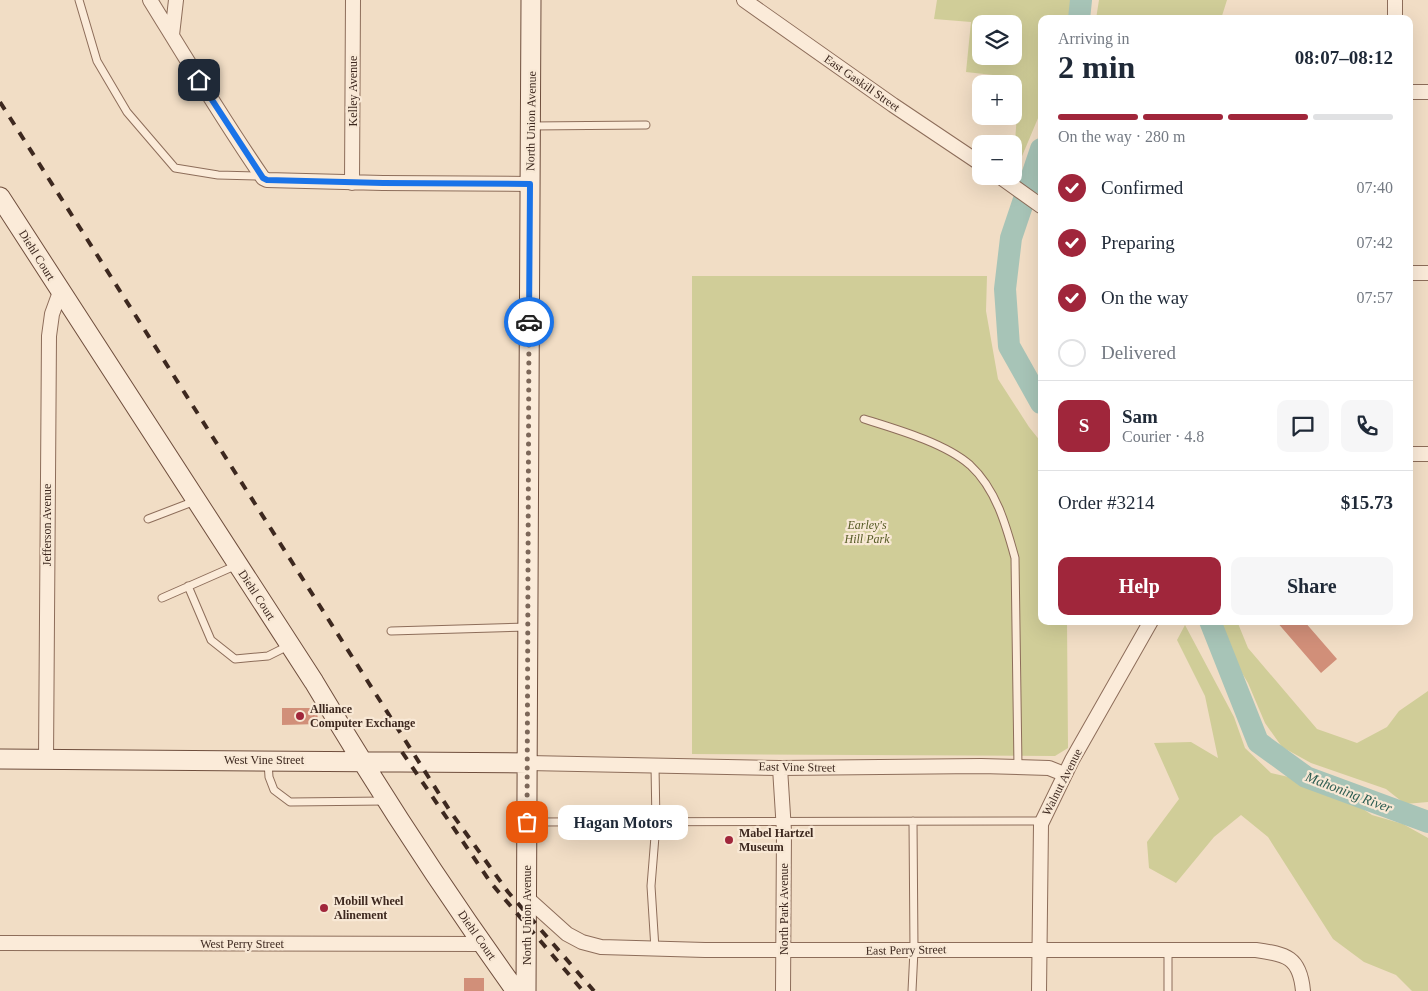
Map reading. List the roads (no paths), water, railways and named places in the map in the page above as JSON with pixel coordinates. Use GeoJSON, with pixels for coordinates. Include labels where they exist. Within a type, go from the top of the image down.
{"type":"FeatureCollection","features":[{"type":"Feature","properties":{"kind":"main road","name":"North Union Avenue"},"geometry":{"type":"LineString","coordinates":[[526,991],[531,0]]}},
{"type":"Feature","properties":{"kind":"main road","name":"Diehl Court"},"geometry":{"type":"LineString","coordinates":[[0,197],[290,645],[361,761],[516,991]]}},
{"type":"Feature","properties":{"kind":"main road","name":"West Vine Street"},"geometry":{"type":"LineString","coordinates":[[0,759],[528,763]]}},
{"type":"Feature","properties":{"kind":"street"},"geometry":{"type":"LineString","coordinates":[[150,0],[214,104],[264,178],[352,183],[530,184]]}},
{"type":"Feature","properties":{"kind":"street"},"geometry":{"type":"LineString","coordinates":[[172,35],[176,0]]}},
{"type":"Feature","properties":{"kind":"street","name":"Kelley Avenue"},"geometry":{"type":"LineString","coordinates":[[352,183],[353,0]]}},
{"type":"Feature","properties":{"kind":"street","name":"East Gaskill Street"},"geometry":{"type":"LineString","coordinates":[[744,0],[972,158]]}},
{"type":"Feature","properties":{"kind":"street"},"geometry":{"type":"LineString","coordinates":[[1395,0],[1395,15]]}},
{"type":"Feature","properties":{"kind":"street"},"geometry":{"type":"LineString","coordinates":[[1413,92],[1428,92]]}},
{"type":"Feature","properties":{"kind":"street"},"geometry":{"type":"LineString","coordinates":[[1012,185],[1038,204]]}},
{"type":"Feature","properties":{"kind":"street"},"geometry":{"type":"LineString","coordinates":[[1413,273],[1428,273]]}},
{"type":"Feature","properties":{"kind":"street","name":"Jefferson Avenue"},"geometry":{"type":"LineString","coordinates":[[46,759],[49,336],[52,314],[60,292]]}},
{"type":"Feature","properties":{"kind":"street"},"geometry":{"type":"LineString","coordinates":[[1413,454],[1428,454]]}},
{"type":"Feature","properties":{"kind":"street","name":"Walnut Avenue"},"geometry":{"type":"LineString","coordinates":[[1039,991],[1039,836],[1042,821],[1064,774],[1149,625]]}},
{"type":"Feature","properties":{"kind":"street","name":"East Vine Street"},"geometry":{"type":"LineString","coordinates":[[528,763],[780,768],[1018,767],[1049,768],[1064,774]]}},
{"type":"Feature","properties":{"kind":"street","name":"North Park Avenue"},"geometry":{"type":"LineString","coordinates":[[780,768],[784,820],[783,991]]}},
{"type":"Feature","properties":{"kind":"street","name":"East Perry Street"},"geometry":{"type":"LineString","coordinates":[[526,898],[557,926],[582,942],[601,947],[783,950],[1228,949],[1280,953],[1293,961],[1297,966],[1301,975],[1303,991]]}},
{"type":"Feature","properties":{"kind":"street","name":"West Perry Street"},"geometry":{"type":"LineString","coordinates":[[0,943],[483,944]]}},
{"type":"Feature","properties":{"kind":"lane"},"geometry":{"type":"LineString","coordinates":[[79,0],[97,61],[127,112],[175,168],[218,175],[264,178]]}},
{"type":"Feature","properties":{"kind":"lane"},"geometry":{"type":"LineString","coordinates":[[531,126],[646,125]]}},
{"type":"Feature","properties":{"kind":"lane"},"geometry":{"type":"LineString","coordinates":[[864,419],[928,441],[970,465],[991,492],[1006,526],[1014,558],[1018,767]]}},
{"type":"Feature","properties":{"kind":"lane"},"geometry":{"type":"LineString","coordinates":[[148,519],[196,501]]}},
{"type":"Feature","properties":{"kind":"lane"},"geometry":{"type":"LineString","coordinates":[[162,598],[237,564]]}},
{"type":"Feature","properties":{"kind":"lane"},"geometry":{"type":"LineString","coordinates":[[188,586],[211,640],[234,659],[268,656],[290,645]]}},
{"type":"Feature","properties":{"kind":"lane"},"geometry":{"type":"LineString","coordinates":[[391,631],[528,627]]}},
{"type":"Feature","properties":{"kind":"lane"},"geometry":{"type":"LineString","coordinates":[[268,760],[269,777],[274,790],[290,802],[351,804],[388,801]]}},
{"type":"Feature","properties":{"kind":"lane"},"geometry":{"type":"LineString","coordinates":[[655,766],[656,821],[650,886],[655,949]]}},
{"type":"Feature","properties":{"kind":"lane"},"geometry":{"type":"LineString","coordinates":[[527,822],[784,820],[1042,821]]}},
{"type":"Feature","properties":{"kind":"lane"},"geometry":{"type":"LineString","coordinates":[[912,991],[914,950],[913,821]]}},
{"type":"Feature","properties":{"kind":"lane"},"geometry":{"type":"LineString","coordinates":[[1168,949],[1168,991]]}},
{"type":"Feature","properties":{"kind":"waterway","name":"Mahoning River"},"geometry":{"type":"LineString","coordinates":[[1079,15],[1081,0]]}},
{"type":"Feature","properties":{"kind":"waterway","name":"Mahoning River"},"geometry":{"type":"LineString","coordinates":[[1038,158],[1011,238],[1005,289],[1009,346],[1038,398]]}},
{"type":"Feature","properties":{"kind":"waterway","name":"Mahoning River"},"geometry":{"type":"LineString","coordinates":[[1212,625],[1258,742],[1306,777],[1428,822]]}},
{"type":"Feature","properties":{"kind":"railway"},"geometry":{"type":"LineString","coordinates":[[0,102],[450,811],[508,892],[594,991]]}},
{"type":"Feature","properties":{"kind":"railway"},"geometry":{"type":"LineString","coordinates":[[402,752],[491,883],[583,991]]}},
{"type":"Feature","properties":{"kind":"place","name":"Alliance Computer Exchange"},"geometry":{"type":"Point","coordinates":[300,716]}},
{"type":"Feature","properties":{"kind":"place","name":"Hagan Motors"},"geometry":{"type":"Point","coordinates":[527,822]}},
{"type":"Feature","properties":{"kind":"place","name":"Mabel Hartzel Museum"},"geometry":{"type":"Point","coordinates":[729,840]}},
{"type":"Feature","properties":{"kind":"place","name":"Mobill Wheel Alinement"},"geometry":{"type":"Point","coordinates":[324,908]}},
{"type":"Feature","properties":{"kind":"park label","name":"Earley's Hill Park"},"geometry":{"type":"Point","coordinates":[867,532]}}]}
